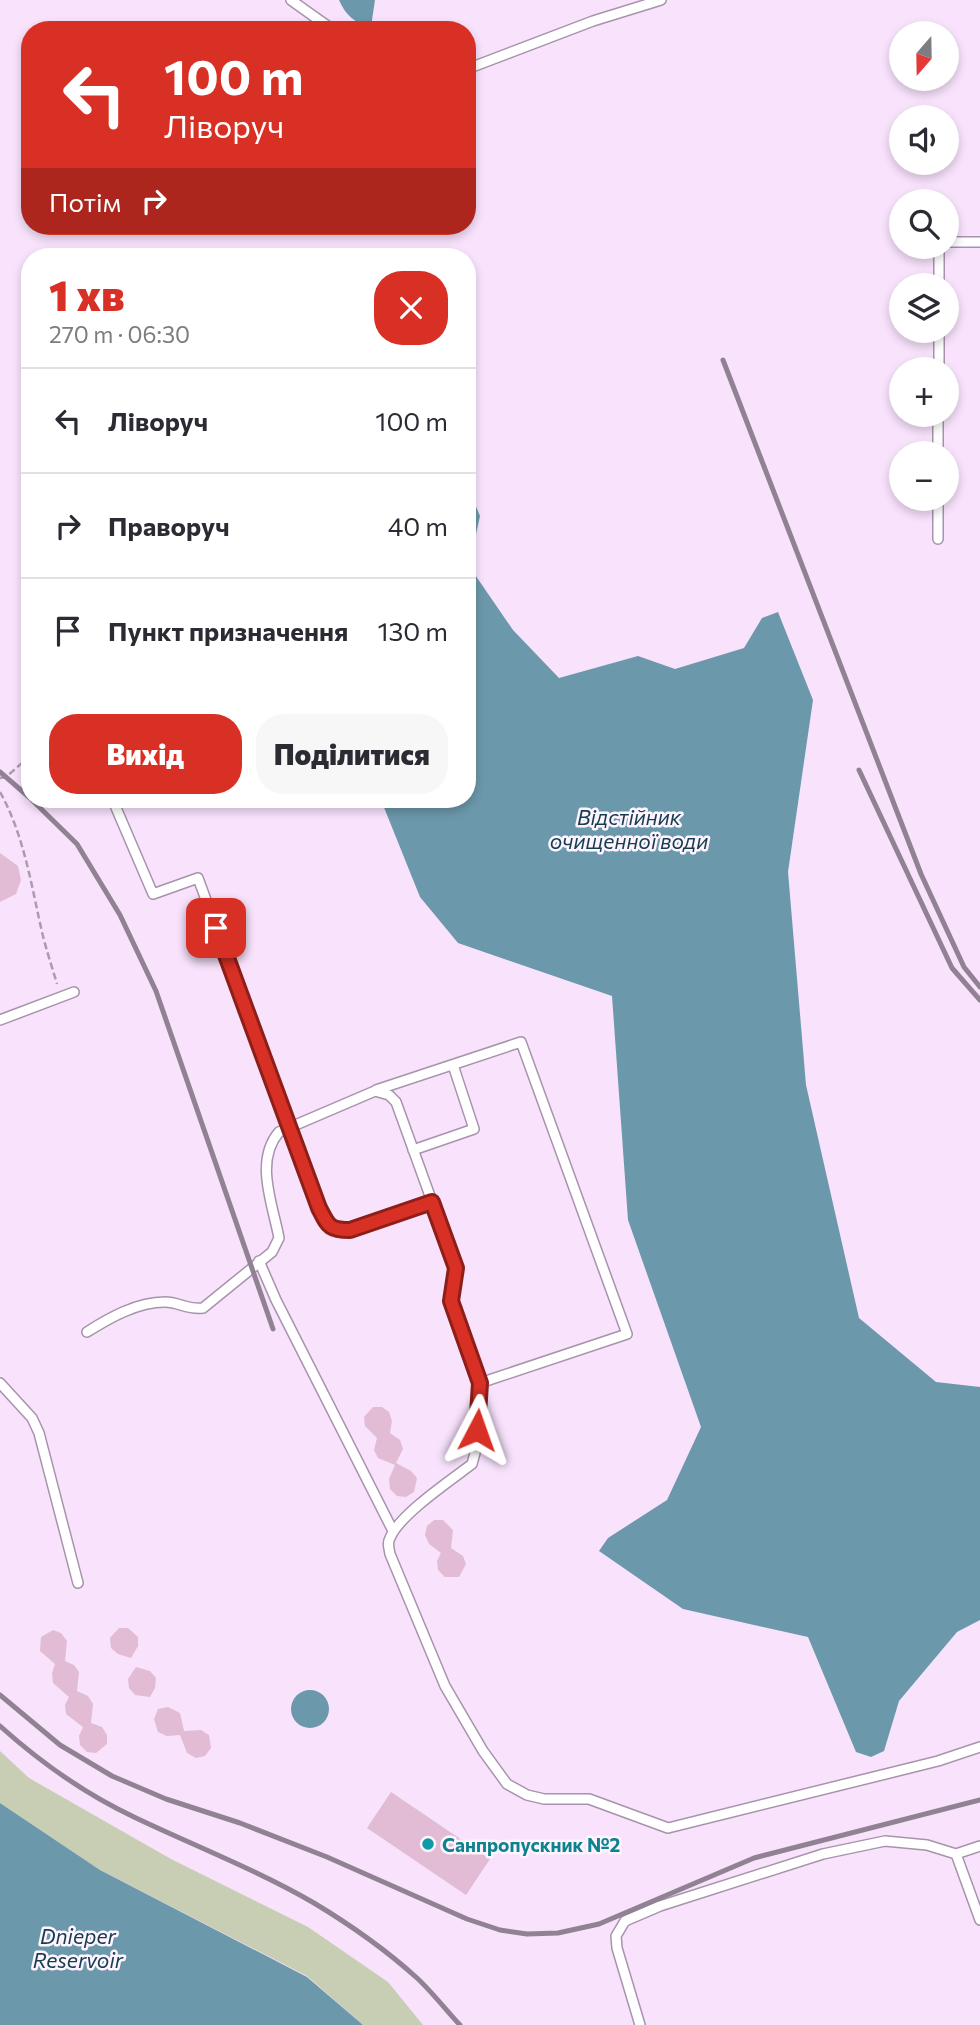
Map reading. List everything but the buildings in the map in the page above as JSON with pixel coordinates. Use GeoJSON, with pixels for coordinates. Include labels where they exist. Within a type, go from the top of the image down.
{"type":"FeatureCollection","features":[{"type":"Feature","properties":{"kind":"lane"},"geometry":{"type":"LineString","coordinates":[[292,0],[321,21]]}},
{"type":"Feature","properties":{"kind":"lane"},"geometry":{"type":"LineString","coordinates":[[476,66],[593,21],[661,0]]}},
{"type":"Feature","properties":{"kind":"lane"},"geometry":{"type":"LineString","coordinates":[[959,242],[980,243]]}},
{"type":"Feature","properties":{"kind":"lane"},"geometry":{"type":"LineString","coordinates":[[938,511],[938,539]]}},
{"type":"Feature","properties":{"kind":"lane"},"geometry":{"type":"LineString","coordinates":[[116,808],[153,894],[198,878],[319,1208],[328,1226],[336,1230],[350,1230],[432,1202]]}},
{"type":"Feature","properties":{"kind":"lane"},"geometry":{"type":"LineString","coordinates":[[0,1020],[74,992]]}},
{"type":"Feature","properties":{"kind":"lane"},"geometry":{"type":"LineString","coordinates":[[86,1332],[110,1318],[138,1307],[166,1302],[191,1309],[203,1308],[272,1252],[279,1238],[266,1179],[267,1152],[272,1139],[279,1132],[375,1091],[522,1042],[627,1334],[480,1383]]}},
{"type":"Feature","properties":{"kind":"lane"},"geometry":{"type":"LineString","coordinates":[[414,1150],[474,1129],[453,1065]]}},
{"type":"Feature","properties":{"kind":"lane"},"geometry":{"type":"LineString","coordinates":[[375,1091],[389,1095],[396,1102],[414,1150],[456,1268],[451,1301],[480,1383],[472,1464],[412,1511],[393,1531],[388,1541],[390,1554],[446,1686],[483,1751],[507,1784],[527,1795],[544,1799],[589,1799],[668,1828],[938,1761],[980,1747]]}},
{"type":"Feature","properties":{"kind":"lane"},"geometry":{"type":"LineString","coordinates":[[259,1261],[276,1300],[393,1531]]}},
{"type":"Feature","properties":{"kind":"lane"},"geometry":{"type":"LineString","coordinates":[[0,1383],[32,1419],[39,1433],[78,1583]]}},
{"type":"Feature","properties":{"kind":"lane"},"geometry":{"type":"LineString","coordinates":[[640,2025],[617,1948],[616,1936],[625,1921],[660,1906],[823,1854],[873,1843],[885,1841],[927,1845],[956,1854],[980,1846]]}},
{"type":"Feature","properties":{"kind":"lane"},"geometry":{"type":"LineString","coordinates":[[956,1854],[980,1920]]}},
{"type":"Feature","properties":{"kind":"path"},"geometry":{"type":"LineString","coordinates":[[0,778],[6,777],[21,764]]}},
{"type":"Feature","properties":{"kind":"path"},"geometry":{"type":"LineString","coordinates":[[0,792],[9,808],[30,872],[42,932],[60,997]]}},
{"type":"Feature","properties":{"kind":"green space"},"geometry":{"type":"Polygon","coordinates":[[[0,1751],[29,1778],[171,1859],[308,1927],[388,1982],[423,2025],[363,2025],[307,1976],[100,1870],[0,1803],[0,1751]]]}},
{"type":"Feature","properties":{"kind":"water"},"geometry":{"type":"Polygon","coordinates":[[[339,0],[375,0],[372,21],[357,21],[339,0]]]}},
{"type":"Feature","properties":{"kind":"water","name":"Відстійник очищенної води"},"geometry":{"type":"Polygon","coordinates":[[[476,506],[480,516],[476,534],[476,506]]]}},
{"type":"Feature","properties":{"kind":"water","name":"Відстійник очищенної води"},"geometry":{"type":"Polygon","coordinates":[[[476,576],[513,630],[559,678],[638,656],[675,669],[744,648],[762,618],[778,612],[813,700],[788,872],[806,1085],[859,1318],[936,1382],[980,1387],[980,1620],[957,1632],[899,1701],[884,1751],[871,1757],[856,1752],[808,1637],[683,1609],[599,1551],[608,1538],[667,1500],[701,1427],[628,1220],[612,996],[458,943],[420,897],[384,808],[476,808],[476,576]]]}},
{"type":"Feature","properties":{"kind":"water"},"geometry":{"type":"Polygon","coordinates":[[[310,1690],[324,1695],[329,1709],[324,1723],[310,1728],[296,1723],[291,1709],[296,1695],[310,1690]]]}},
{"type":"Feature","properties":{"kind":"water","name":"Dnieper Reservoir"},"geometry":{"type":"Polygon","coordinates":[[[0,1803],[100,1870],[307,1977],[363,2025],[0,2025],[0,1803]]]}},
{"type":"Feature","properties":{"kind":"railway"},"geometry":{"type":"LineString","coordinates":[[723,360],[921,874],[964,967],[980,987]]}},
{"type":"Feature","properties":{"kind":"railway"},"geometry":{"type":"LineString","coordinates":[[859,770],[952,968],[980,1000]]}},
{"type":"Feature","properties":{"kind":"railway"},"geometry":{"type":"LineString","coordinates":[[0,772],[21,790]]}},
{"type":"Feature","properties":{"kind":"railway"},"geometry":{"type":"LineString","coordinates":[[40,808],[77,844],[120,915],[156,991],[273,1329]]}},
{"type":"Feature","properties":{"kind":"railway"},"geometry":{"type":"LineString","coordinates":[[0,1695],[60,1745],[112,1776],[166,1799],[240,1823],[327,1857],[467,1919],[500,1930],[527,1934],[558,1933],[599,1924],[754,1858],[980,1800]]}},
{"type":"Feature","properties":{"kind":"railway"},"geometry":{"type":"LineString","coordinates":[[0,1726],[48,1765],[100,1799],[314,1903],[380,1948],[417,1978],[460,2025]]}},
{"type":"Feature","properties":{"kind":"place","name":"Санпропускник №2"},"geometry":{"type":"Point","coordinates":[428,1844]}},
{"type":"Feature","properties":{"kind":"route"},"geometry":{"type":"LineString","coordinates":[[216,928],[328,1226],[336,1230],[350,1230],[432,1202],[456,1268],[451,1301],[480,1383],[477,1430]]}}]}
